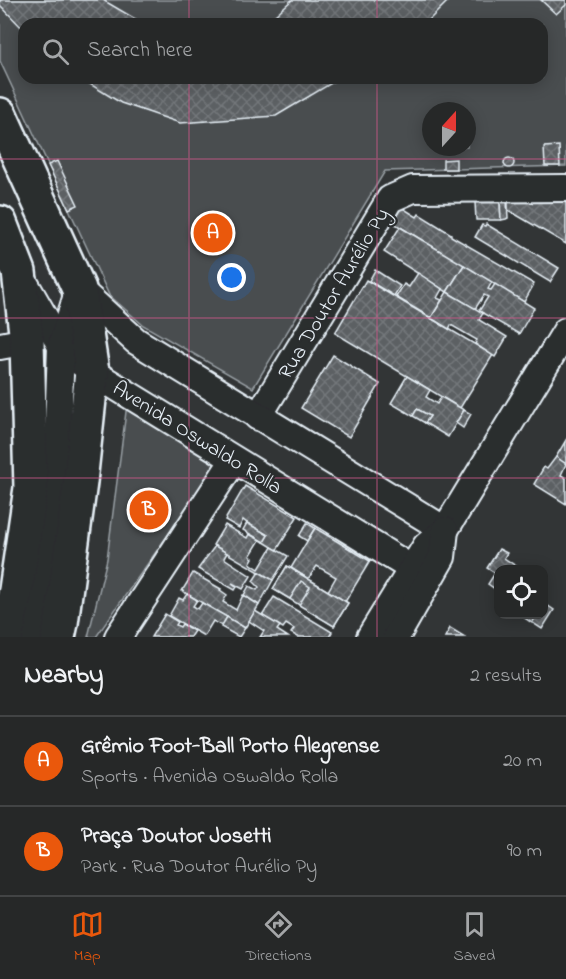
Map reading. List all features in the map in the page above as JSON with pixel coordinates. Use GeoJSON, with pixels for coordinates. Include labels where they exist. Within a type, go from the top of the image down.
{"type":"FeatureCollection","features":[{"type":"Feature","properties":{"kind":"main road"},"geometry":{"type":"LineString","coordinates":[[0,115],[79,289],[92,372],[79,494],[58,637]]}},
{"type":"Feature","properties":{"kind":"main road"},"geometry":{"type":"LineString","coordinates":[[0,224],[19,272],[14,344],[31,488],[16,590],[6,637]]}},
{"type":"Feature","properties":{"kind":"street","name":"Rua Doutor Aurélio Py"},"geometry":{"type":"LineString","coordinates":[[258,417],[390,199],[413,189],[566,188]]}},
{"type":"Feature","properties":{"kind":"street","name":"Avenida Oswaldo Rolla"},"geometry":{"type":"LineString","coordinates":[[19,272],[61,346],[92,372],[411,568]]}},
{"type":"Feature","properties":{"kind":"street"},"geometry":{"type":"LineString","coordinates":[[31,637],[38,612],[56,489],[61,346],[79,289],[136,341],[445,530]]}},
{"type":"Feature","properties":{"kind":"street"},"geometry":{"type":"LineString","coordinates":[[370,637],[426,546],[445,530],[564,338]]}},
{"type":"Feature","properties":{"kind":"street"},"geometry":{"type":"LineString","coordinates":[[118,637],[234,460]]}},
{"type":"Feature","properties":{"kind":"street"},"geometry":{"type":"LineString","coordinates":[[396,637],[442,557],[445,530]]}},
{"type":"Feature","properties":{"kind":"shaded area"},"geometry":{"type":"Polygon","coordinates":[[[0,0],[566,0],[566,166],[385,171],[253,388],[143,325],[109,295],[0,61],[0,0]]]}},
{"type":"Feature","properties":{"kind":"shaded area"},"geometry":{"type":"Polygon","coordinates":[[[127,404],[220,461],[96,637],[88,637],[107,559],[127,404]]]}},
{"type":"Feature","properties":{"kind":"building"},"geometry":{"type":"Polygon","coordinates":[[[0,0],[103,0],[134,18],[18,18],[18,24],[0,5],[0,0]]]}},
{"type":"Feature","properties":{"kind":"building"},"geometry":{"type":"Polygon","coordinates":[[[292,0],[449,0],[431,18],[272,18],[292,0]]]}},
{"type":"Feature","properties":{"kind":"building"},"geometry":{"type":"Polygon","coordinates":[[[541,0],[566,0],[566,5],[556,14],[541,0]]]}},
{"type":"Feature","properties":{"kind":"building"},"geometry":{"type":"Polygon","coordinates":[[[90,84],[330,84],[276,116],[180,123],[121,103],[90,84]]]}},
{"type":"Feature","properties":{"kind":"building"},"geometry":{"type":"Polygon","coordinates":[[[559,146],[560,166],[545,166],[544,147],[559,146]]]}},
{"type":"Feature","properties":{"kind":"building"},"geometry":{"type":"Polygon","coordinates":[[[509,158],[514,163],[509,168],[504,163],[509,158]]]}},
{"type":"Feature","properties":{"kind":"building"},"geometry":{"type":"Polygon","coordinates":[[[456,159],[456,169],[443,169],[443,160],[456,159]]]}},
{"type":"Feature","properties":{"kind":"building"},"geometry":{"type":"Polygon","coordinates":[[[57,161],[78,205],[69,209],[48,165],[57,161]]]}},
{"type":"Feature","properties":{"kind":"building"},"geometry":{"type":"Polygon","coordinates":[[[566,199],[566,244],[508,210],[508,201],[566,199]]]}},
{"type":"Feature","properties":{"kind":"building"},"geometry":{"type":"Polygon","coordinates":[[[500,201],[501,220],[476,220],[475,202],[500,201]]]}},
{"type":"Feature","properties":{"kind":"building"},"geometry":{"type":"Polygon","coordinates":[[[500,201],[507,201],[508,218],[501,220],[500,201]]]}},
{"type":"Feature","properties":{"kind":"building"},"geometry":{"type":"Polygon","coordinates":[[[401,207],[417,217],[419,214],[451,236],[534,284],[524,302],[392,222],[401,207]]]}},
{"type":"Feature","properties":{"kind":"building"},"geometry":{"type":"Polygon","coordinates":[[[486,224],[559,268],[550,282],[475,237],[482,225],[486,224]]]}},
{"type":"Feature","properties":{"kind":"building"},"geometry":{"type":"Polygon","coordinates":[[[400,227],[464,265],[447,292],[384,252],[400,227]]]}},
{"type":"Feature","properties":{"kind":"building"},"geometry":{"type":"Polygon","coordinates":[[[464,265],[492,282],[488,289],[491,290],[495,284],[534,308],[519,334],[479,311],[488,297],[484,295],[475,309],[447,292],[464,265]]]}},
{"type":"Feature","properties":{"kind":"building"},"geometry":{"type":"Polygon","coordinates":[[[375,270],[400,286],[394,296],[369,281],[375,270]]]}},
{"type":"Feature","properties":{"kind":"building"},"geometry":{"type":"Polygon","coordinates":[[[418,273],[442,289],[437,298],[442,300],[431,318],[396,297],[404,284],[409,287],[418,273]]]}},
{"type":"Feature","properties":{"kind":"building"},"geometry":{"type":"Polygon","coordinates":[[[366,280],[493,355],[460,408],[335,333],[366,280]]]}},
{"type":"Feature","properties":{"kind":"building"},"geometry":{"type":"Polygon","coordinates":[[[447,292],[483,313],[479,320],[507,337],[495,357],[475,344],[477,340],[451,325],[449,329],[431,318],[447,292]]]}},
{"type":"Feature","properties":{"kind":"building"},"geometry":{"type":"Polygon","coordinates":[[[333,355],[380,384],[349,437],[301,408],[333,355]]]}},
{"type":"Feature","properties":{"kind":"building"},"geometry":{"type":"Polygon","coordinates":[[[407,376],[430,390],[426,397],[437,404],[441,397],[464,410],[448,437],[425,423],[430,416],[417,409],[413,416],[391,403],[407,376]]]}},
{"type":"Feature","properties":{"kind":"building"},"geometry":{"type":"Polygon","coordinates":[[[417,409],[430,416],[425,423],[413,416],[417,409]]]}},
{"type":"Feature","properties":{"kind":"building"},"geometry":{"type":"Polygon","coordinates":[[[464,410],[471,414],[463,428],[456,423],[464,410]]]}},
{"type":"Feature","properties":{"kind":"building"},"geometry":{"type":"Polygon","coordinates":[[[566,440],[566,464],[556,457],[566,440]]]}},
{"type":"Feature","properties":{"kind":"building"},"geometry":{"type":"Polygon","coordinates":[[[556,457],[566,464],[561,475],[566,478],[566,504],[534,484],[544,467],[547,469],[556,457]]]}},
{"type":"Feature","properties":{"kind":"building"},"geometry":{"type":"Polygon","coordinates":[[[245,486],[297,517],[277,550],[264,542],[268,535],[243,520],[239,528],[225,520],[245,486]]]}},
{"type":"Feature","properties":{"kind":"building"},"geometry":{"type":"Polygon","coordinates":[[[247,523],[268,535],[264,542],[243,530],[247,523]]]}},
{"type":"Feature","properties":{"kind":"building"},"geometry":{"type":"Polygon","coordinates":[[[307,523],[315,528],[307,541],[299,536],[307,523]]]}},
{"type":"Feature","properties":{"kind":"building"},"geometry":{"type":"Polygon","coordinates":[[[225,525],[247,538],[249,534],[260,540],[250,556],[253,558],[250,563],[259,569],[272,547],[288,556],[273,580],[213,545],[225,525]]]}},
{"type":"Feature","properties":{"kind":"building"},"geometry":{"type":"Polygon","coordinates":[[[315,528],[370,561],[345,602],[328,591],[336,577],[317,566],[308,579],[291,568],[315,528]]]}},
{"type":"Feature","properties":{"kind":"building"},"geometry":{"type":"Polygon","coordinates":[[[215,546],[227,553],[224,558],[251,576],[243,589],[232,583],[237,587],[235,590],[198,569],[215,546]]]}},
{"type":"Feature","properties":{"kind":"building"},"geometry":{"type":"Polygon","coordinates":[[[499,549],[507,553],[504,558],[514,565],[494,565],[494,572],[487,568],[499,549]]]}},
{"type":"Feature","properties":{"kind":"building"},"geometry":{"type":"Polygon","coordinates":[[[287,566],[348,603],[334,626],[273,589],[287,566]]]}},
{"type":"Feature","properties":{"kind":"building"},"geometry":{"type":"Polygon","coordinates":[[[287,566],[348,603],[334,626],[299,605],[310,587],[301,581],[290,599],[273,589],[287,566]]]}},
{"type":"Feature","properties":{"kind":"building"},"geometry":{"type":"Polygon","coordinates":[[[259,572],[273,580],[259,605],[244,595],[249,586],[257,590],[259,587],[253,581],[259,572]]]}},
{"type":"Feature","properties":{"kind":"building"},"geometry":{"type":"Polygon","coordinates":[[[193,573],[221,589],[227,595],[223,602],[236,610],[243,595],[259,605],[245,628],[182,591],[193,573]]]}},
{"type":"Feature","properties":{"kind":"building"},"geometry":{"type":"Polygon","coordinates":[[[494,575],[494,588],[488,584],[494,575]]]}},
{"type":"Feature","properties":{"kind":"building"},"geometry":{"type":"Polygon","coordinates":[[[187,594],[197,600],[193,606],[198,609],[202,603],[227,617],[222,626],[213,621],[204,636],[169,616],[179,598],[183,600],[187,594]]]}},
{"type":"Feature","properties":{"kind":"building"},"geometry":{"type":"Polygon","coordinates":[[[274,597],[332,632],[329,637],[298,637],[291,633],[294,629],[286,624],[283,628],[262,616],[274,597]]]}},
{"type":"Feature","properties":{"kind":"building"},"geometry":{"type":"Polygon","coordinates":[[[548,606],[554,610],[542,629],[527,619],[548,619],[548,606]]]}},
{"type":"Feature","properties":{"kind":"building"},"geometry":{"type":"Polygon","coordinates":[[[255,611],[280,626],[277,630],[288,637],[260,637],[264,631],[249,621],[255,611]]]}},
{"type":"Feature","properties":{"kind":"building"},"geometry":{"type":"Polygon","coordinates":[[[165,614],[178,622],[176,625],[180,627],[182,624],[194,631],[190,637],[151,637],[165,614]]]}},
{"type":"Feature","properties":{"kind":"building"},"geometry":{"type":"Polygon","coordinates":[[[227,617],[245,628],[239,637],[221,627],[227,617]]]}},
{"type":"Feature","properties":{"kind":"building"},"geometry":{"type":"Polygon","coordinates":[[[450,628],[465,637],[445,637],[450,628]]]}},
{"type":"Feature","properties":{"kind":"place","name":"Grêmio Foot-Ball Porto Alegrense"},"geometry":{"type":"Point","coordinates":[213,233]}},
{"type":"Feature","properties":{"kind":"place","name":"Praça Doutor Josetti"},"geometry":{"type":"Point","coordinates":[149,510]}}]}
